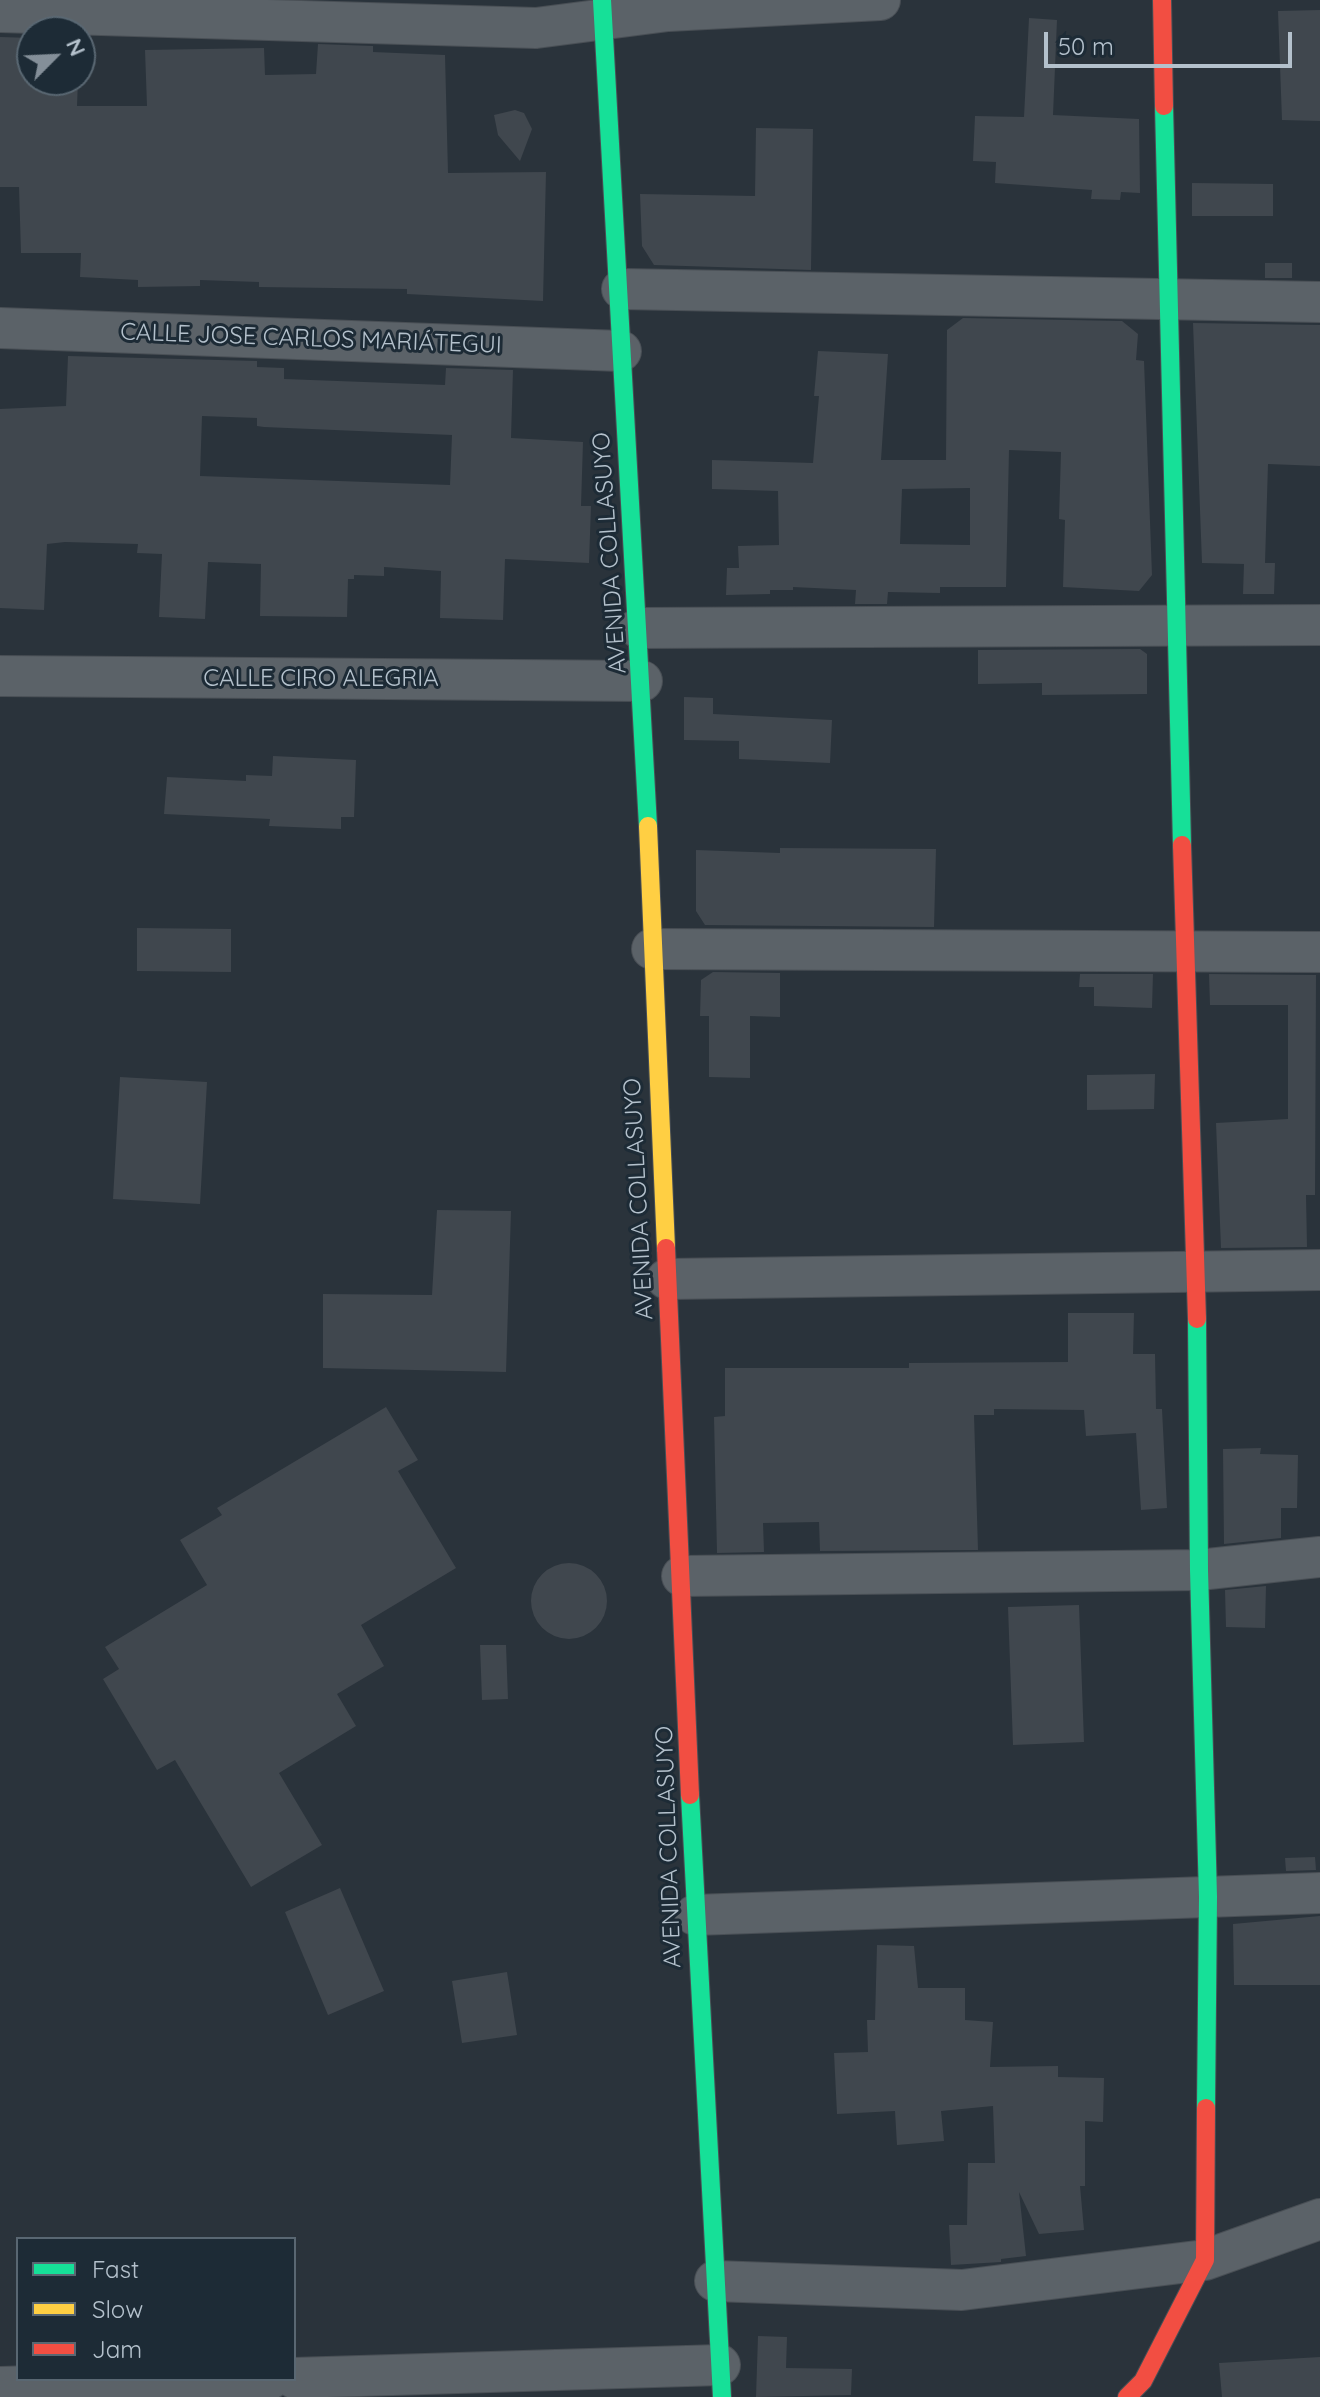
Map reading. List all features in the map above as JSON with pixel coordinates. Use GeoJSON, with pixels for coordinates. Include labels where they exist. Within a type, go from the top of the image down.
{"type":"FeatureCollection","features":[{"type":"Feature","properties":{"kind":"street"},"geometry":{"type":"LineString","coordinates":[[0,12],[536,28],[602,10],[668,11],[880,0]]}},
{"type":"Feature","properties":{"kind":"street"},"geometry":{"type":"LineString","coordinates":[[1127,2397],[1143,2381],[1205,2260],[1208,1897],[1199,1570],[1197,1270],[1183,954],[1179,626],[1167,300],[1162,0]]}},
{"type":"Feature","properties":{"kind":"street","name":"AVENIDA COLLASUYO"},"geometry":{"type":"LineString","coordinates":[[602,10],[622,289],[621,351],[642,681],[695,1915],[721,2381]]}},
{"type":"Feature","properties":{"kind":"street"},"geometry":{"type":"LineString","coordinates":[[622,289],[1320,302]]}},
{"type":"Feature","properties":{"kind":"street","name":"CALLE JOSE CARLOS MARIÁTEGUI"},"geometry":{"type":"LineString","coordinates":[[0,328],[621,351]]}},
{"type":"Feature","properties":{"kind":"street"},"geometry":{"type":"LineString","coordinates":[[639,628],[1320,625]]}},
{"type":"Feature","properties":{"kind":"street","name":"CALLE CIRO ALEGRIA"},"geometry":{"type":"LineString","coordinates":[[0,676],[642,681]]}},
{"type":"Feature","properties":{"kind":"street"},"geometry":{"type":"LineString","coordinates":[[652,949],[1183,954],[1320,952]]}},
{"type":"Feature","properties":{"kind":"street"},"geometry":{"type":"LineString","coordinates":[[667,1279],[1320,1270]]}},
{"type":"Feature","properties":{"kind":"street"},"geometry":{"type":"LineString","coordinates":[[682,1576],[1199,1570],[1320,1557]]}},
{"type":"Feature","properties":{"kind":"street"},"geometry":{"type":"LineString","coordinates":[[695,1915],[1320,1893]]}},
{"type":"Feature","properties":{"kind":"street"},"geometry":{"type":"LineString","coordinates":[[715,2281],[962,2290],[1205,2260],[1320,2219]]}},
{"type":"Feature","properties":{"kind":"street"},"geometry":{"type":"LineString","coordinates":[[296,2378],[721,2381]]}},
{"type":"Feature","properties":{"kind":"street"},"geometry":{"type":"LineString","coordinates":[[0,2387],[162,2390],[250,2381]]}},
{"type":"Feature","properties":{"kind":"building"},"geometry":{"type":"Polygon","coordinates":[[[1320,10],[1320,121],[1282,120],[1278,11],[1320,10]]]}},
{"type":"Feature","properties":{"kind":"building"},"geometry":{"type":"Polygon","coordinates":[[[1029,18],[1057,20],[1053,115],[1139,119],[1140,193],[1121,192],[1120,200],[1091,199],[1092,190],[995,183],[996,162],[973,161],[975,116],[1024,117],[1029,18]]]}},
{"type":"Feature","properties":{"kind":"building"},"geometry":{"type":"Polygon","coordinates":[[[0,37],[16,38],[16,96],[77,96],[77,106],[147,106],[145,50],[264,48],[265,75],[316,74],[318,44],[373,46],[373,52],[445,55],[448,173],[546,172],[543,301],[407,294],[407,289],[259,287],[259,282],[200,280],[200,286],[138,287],[138,280],[80,277],[81,253],[21,253],[19,187],[0,187],[0,37]]]}},
{"type":"Feature","properties":{"kind":"building"},"geometry":{"type":"Polygon","coordinates":[[[515,110],[524,113],[532,129],[520,161],[498,135],[494,115],[515,110]]]}},
{"type":"Feature","properties":{"kind":"building"},"geometry":{"type":"Polygon","coordinates":[[[756,128],[813,129],[811,270],[654,265],[642,246],[640,194],[755,196],[756,128]]]}},
{"type":"Feature","properties":{"kind":"building"},"geometry":{"type":"Polygon","coordinates":[[[1192,183],[1273,184],[1273,216],[1192,216],[1192,183]]]}},
{"type":"Feature","properties":{"kind":"building"},"geometry":{"type":"Polygon","coordinates":[[[1265,263],[1292,263],[1292,278],[1265,278],[1265,263]]]}},
{"type":"Feature","properties":{"kind":"building"},"geometry":{"type":"Polygon","coordinates":[[[963,318],[1122,321],[1138,334],[1136,360],[1144,361],[1152,575],[1139,591],[1063,587],[1065,520],[1059,519],[1061,452],[1009,450],[1006,587],[940,587],[940,593],[888,592],[887,604],[855,604],[856,590],[793,587],[793,590],[770,590],[770,594],[726,595],[727,568],[739,568],[738,546],[779,545],[778,491],[712,489],[712,460],[813,463],[819,396],[814,396],[818,351],[888,354],[881,460],[946,460],[947,330],[963,318]],[[970,488],[902,489],[900,544],[970,545],[970,488]]]}},
{"type":"Feature","properties":{"kind":"building"},"geometry":{"type":"Polygon","coordinates":[[[1193,323],[1320,325],[1320,466],[1268,464],[1265,563],[1275,563],[1274,594],[1243,594],[1244,564],[1202,563],[1193,323]]]}},
{"type":"Feature","properties":{"kind":"building"},"geometry":{"type":"Polygon","coordinates":[[[68,356],[257,361],[257,367],[284,368],[284,379],[445,385],[446,368],[513,370],[511,438],[583,442],[581,506],[591,506],[589,563],[505,559],[503,620],[440,618],[441,571],[384,567],[384,576],[354,575],[354,579],[348,579],[347,617],[260,616],[261,564],[208,562],[205,619],[159,617],[162,554],[137,553],[138,544],[65,542],[47,544],[44,610],[0,608],[0,409],[66,406],[68,356]],[[202,416],[200,476],[450,485],[452,435],[264,427],[257,426],[257,418],[202,416]]]}},
{"type":"Feature","properties":{"kind":"building"},"geometry":{"type":"Polygon","coordinates":[[[1140,649],[1147,654],[1147,694],[1042,695],[1042,683],[978,684],[978,650],[1140,649]]]}},
{"type":"Feature","properties":{"kind":"building"},"geometry":{"type":"Polygon","coordinates":[[[684,697],[713,698],[713,714],[832,720],[830,763],[739,759],[739,741],[684,740],[684,697]]]}},
{"type":"Feature","properties":{"kind":"building"},"geometry":{"type":"Polygon","coordinates":[[[273,756],[356,760],[354,817],[341,817],[341,829],[269,826],[270,819],[164,814],[167,777],[246,781],[246,775],[272,776],[273,756]]]}},
{"type":"Feature","properties":{"kind":"building"},"geometry":{"type":"Polygon","coordinates":[[[780,848],[936,849],[934,927],[705,925],[696,911],[696,850],[780,853],[780,848]]]}},
{"type":"Feature","properties":{"kind":"building"},"geometry":{"type":"Polygon","coordinates":[[[137,928],[231,929],[231,972],[137,971],[137,928]]]}},
{"type":"Feature","properties":{"kind":"building"},"geometry":{"type":"Polygon","coordinates":[[[713,972],[780,973],[780,1017],[750,1016],[750,1078],[709,1077],[709,1016],[700,1016],[701,980],[713,972]]]}},
{"type":"Feature","properties":{"kind":"building"},"geometry":{"type":"Polygon","coordinates":[[[1080,974],[1153,974],[1152,1008],[1094,1006],[1094,987],[1079,987],[1080,974]]]}},
{"type":"Feature","properties":{"kind":"building"},"geometry":{"type":"Polygon","coordinates":[[[1209,974],[1316,975],[1315,1195],[1306,1195],[1307,1247],[1221,1248],[1216,1123],[1288,1119],[1288,1005],[1210,1005],[1209,974]]]}},
{"type":"Feature","properties":{"kind":"building"},"geometry":{"type":"Polygon","coordinates":[[[1155,1074],[1154,1109],[1087,1110],[1087,1075],[1155,1074]]]}},
{"type":"Feature","properties":{"kind":"building"},"geometry":{"type":"Polygon","coordinates":[[[120,1077],[207,1082],[200,1204],[113,1199],[120,1077]]]}},
{"type":"Feature","properties":{"kind":"building"},"geometry":{"type":"Polygon","coordinates":[[[437,1210],[511,1211],[506,1372],[323,1368],[323,1294],[432,1295],[437,1210]]]}},
{"type":"Feature","properties":{"kind":"building"},"geometry":{"type":"Polygon","coordinates":[[[1068,1313],[1134,1313],[1133,1354],[1155,1354],[1156,1409],[1162,1409],[1167,1508],[1141,1510],[1136,1433],[1086,1436],[1084,1410],[994,1409],[994,1415],[974,1415],[978,1550],[820,1551],[819,1522],[763,1523],[764,1552],[717,1553],[714,1417],[725,1416],[725,1368],[909,1368],[909,1363],[1068,1362],[1068,1313]]]}},
{"type":"Feature","properties":{"kind":"building"},"geometry":{"type":"Polygon","coordinates":[[[386,1407],[418,1460],[398,1471],[456,1568],[361,1625],[384,1666],[337,1694],[356,1726],[279,1773],[322,1845],[251,1887],[175,1760],[157,1770],[103,1679],[119,1669],[105,1647],[207,1585],[180,1540],[222,1515],[217,1508],[386,1407]]]}},
{"type":"Feature","properties":{"kind":"building"},"geometry":{"type":"Polygon","coordinates":[[[1261,1448],[1260,1454],[1298,1455],[1297,1508],[1281,1508],[1281,1538],[1224,1544],[1223,1449],[1261,1448]]]}},
{"type":"Feature","properties":{"kind":"building"},"geometry":{"type":"Polygon","coordinates":[[[569,1563],[583,1566],[596,1574],[604,1587],[607,1601],[604,1615],[596,1628],[583,1636],[569,1639],[555,1636],[542,1628],[534,1615],[531,1601],[534,1587],[542,1574],[555,1566],[569,1563]]]}},
{"type":"Feature","properties":{"kind":"building"},"geometry":{"type":"Polygon","coordinates":[[[1266,1586],[1265,1628],[1226,1627],[1225,1590],[1266,1586]]]}},
{"type":"Feature","properties":{"kind":"building"},"geometry":{"type":"Polygon","coordinates":[[[1079,1605],[1084,1742],[1013,1745],[1008,1607],[1079,1605]]]}},
{"type":"Feature","properties":{"kind":"building"},"geometry":{"type":"Polygon","coordinates":[[[480,1645],[506,1645],[508,1699],[482,1700],[480,1645]]]}},
{"type":"Feature","properties":{"kind":"building"},"geometry":{"type":"Polygon","coordinates":[[[1315,1857],[1316,1870],[1286,1871],[1285,1858],[1315,1857]]]}},
{"type":"Feature","properties":{"kind":"building"},"geometry":{"type":"Polygon","coordinates":[[[340,1888],[384,1991],[328,2015],[285,1912],[340,1888]]]}},
{"type":"Feature","properties":{"kind":"building"},"geometry":{"type":"Polygon","coordinates":[[[1320,1916],[1320,1985],[1234,1985],[1233,1924],[1320,1916]]]}},
{"type":"Feature","properties":{"kind":"building"},"geometry":{"type":"Polygon","coordinates":[[[877,1945],[914,1946],[918,1988],[965,1988],[965,2020],[993,2022],[990,2067],[1058,2066],[1058,2077],[1104,2078],[1103,2122],[1085,2121],[1085,2186],[1080,2186],[1084,2230],[1039,2234],[1019,2192],[1026,2256],[1001,2259],[1001,2262],[951,2265],[949,2225],[967,2225],[968,2163],[995,2163],[993,2106],[941,2111],[944,2141],[897,2145],[895,2111],[837,2114],[834,2053],[868,2052],[867,2020],[875,2020],[877,1945]]]}},
{"type":"Feature","properties":{"kind":"building"},"geometry":{"type":"Polygon","coordinates":[[[507,1972],[517,2035],[462,2043],[452,1981],[507,1972]]]}},
{"type":"Feature","properties":{"kind":"building"},"geometry":{"type":"Polygon","coordinates":[[[758,2336],[787,2337],[786,2368],[852,2369],[851,2395],[756,2397],[758,2336]]]}},
{"type":"Feature","properties":{"kind":"building"},"geometry":{"type":"Polygon","coordinates":[[[1320,2357],[1320,2397],[1222,2397],[1219,2363],[1320,2357]]]}},
{"type":"Feature","properties":{"kind":"traffic: fast"},"geometry":{"type":"LineString","coordinates":[[602,0],[648,826]]}},
{"type":"Feature","properties":{"kind":"traffic: fast"},"geometry":{"type":"LineString","coordinates":[[1164,106],[1182,845]]}},
{"type":"Feature","properties":{"kind":"traffic: fast"},"geometry":{"type":"LineString","coordinates":[[1197,1319],[1199,1570],[1208,1897],[1206,2108]]}},
{"type":"Feature","properties":{"kind":"traffic: fast"},"geometry":{"type":"LineString","coordinates":[[690,1795],[722,2397]]}},
{"type":"Feature","properties":{"kind":"traffic: slow"},"geometry":{"type":"LineString","coordinates":[[648,826],[666,1248]]}},
{"type":"Feature","properties":{"kind":"traffic: jam"},"geometry":{"type":"LineString","coordinates":[[1162,0],[1164,106]]}},
{"type":"Feature","properties":{"kind":"traffic: jam"},"geometry":{"type":"LineString","coordinates":[[1182,845],[1197,1319]]}},
{"type":"Feature","properties":{"kind":"traffic: jam"},"geometry":{"type":"LineString","coordinates":[[666,1248],[690,1795]]}},
{"type":"Feature","properties":{"kind":"traffic: jam"},"geometry":{"type":"LineString","coordinates":[[1127,2397],[1143,2381],[1205,2260],[1206,2108]]}}]}
